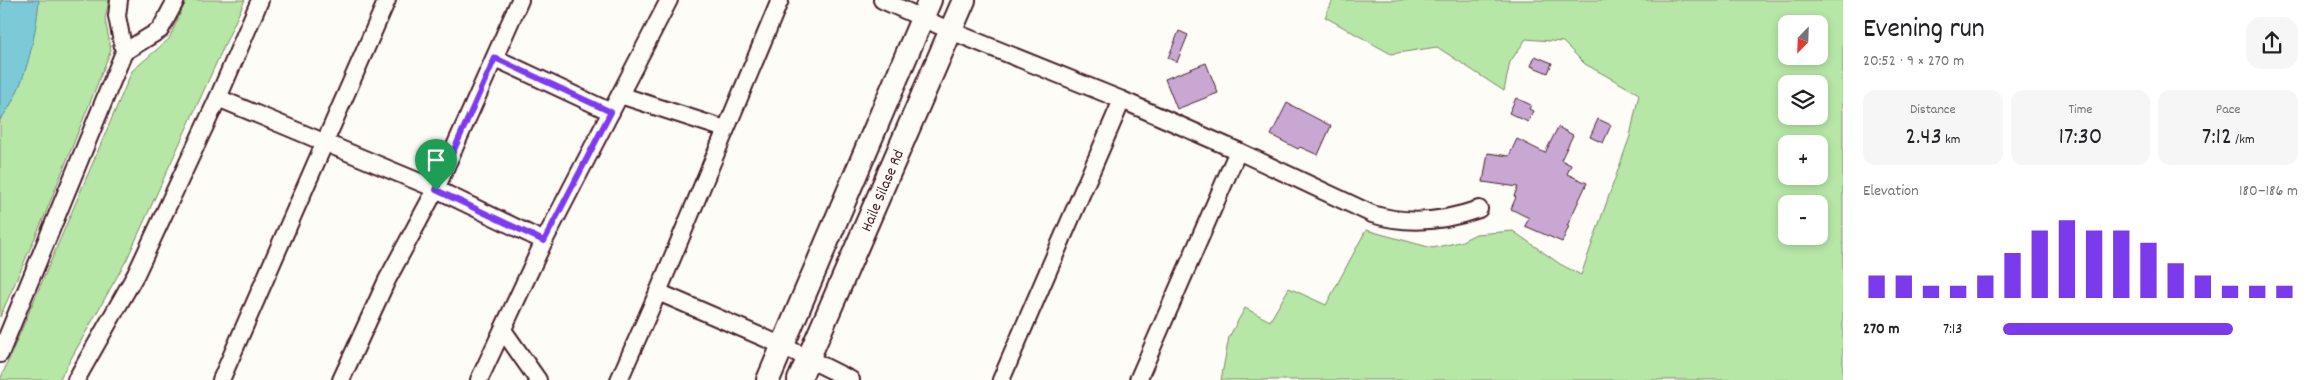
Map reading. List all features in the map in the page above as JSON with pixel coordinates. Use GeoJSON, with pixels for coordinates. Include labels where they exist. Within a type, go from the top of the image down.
{"type":"FeatureCollection","features":[{"type":"Feature","properties":{"kind":"main road","name":"Haile Silase Rd"},"geometry":{"type":"LineString","coordinates":[[799,380],[964,0]]}},
{"type":"Feature","properties":{"kind":"main road","name":"Haile Silase Rd"},"geometry":{"type":"LineString","coordinates":[[768,380],[926,9]]}},
{"type":"Feature","properties":{"kind":"street"},"geometry":{"type":"LineString","coordinates":[[0,354],[124,52],[117,16],[119,0]]}},
{"type":"Feature","properties":{"kind":"street"},"geometry":{"type":"LineString","coordinates":[[124,52],[160,30],[176,0]]}},
{"type":"Feature","properties":{"kind":"street"},"geometry":{"type":"LineString","coordinates":[[76,380],[136,274],[218,98],[260,0]]}},
{"type":"Feature","properties":{"kind":"street"},"geometry":{"type":"LineString","coordinates":[[221,380],[387,0]]}},
{"type":"Feature","properties":{"kind":"street"},"geometry":{"type":"LineString","coordinates":[[341,380],[387,280],[436,190],[520,0]]}},
{"type":"Feature","properties":{"kind":"street"},"geometry":{"type":"LineString","coordinates":[[479,380],[544,241],[669,0]]}},
{"type":"Feature","properties":{"kind":"street"},"geometry":{"type":"LineString","coordinates":[[619,380],[658,292],[780,0]]}},
{"type":"Feature","properties":{"kind":"street"},"geometry":{"type":"LineString","coordinates":[[882,0],[926,9],[951,31],[1122,100],[1238,151],[1372,214],[1388,219],[1408,220],[1454,218],[1479,209]]}},
{"type":"Feature","properties":{"kind":"street"},"geometry":{"type":"LineString","coordinates":[[495,58],[611,112]]}},
{"type":"Feature","properties":{"kind":"street"},"geometry":{"type":"LineString","coordinates":[[620,95],[725,129]]}},
{"type":"Feature","properties":{"kind":"street"},"geometry":{"type":"LineString","coordinates":[[218,98],[436,190],[544,241]]}},
{"type":"Feature","properties":{"kind":"street"},"geometry":{"type":"LineString","coordinates":[[1001,380],[1122,100]]}},
{"type":"Feature","properties":{"kind":"street"},"geometry":{"type":"LineString","coordinates":[[1138,380],[1238,151]]}},
{"type":"Feature","properties":{"kind":"street"},"geometry":{"type":"LineString","coordinates":[[658,292],[809,358],[851,380]]}},
{"type":"Feature","properties":{"kind":"street"},"geometry":{"type":"LineString","coordinates":[[503,330],[538,380]]}},
{"type":"Feature","properties":{"kind":"green space"},"geometry":{"type":"Polygon","coordinates":[[[0,0],[109,0],[105,19],[111,50],[44,217],[0,317],[0,0]]]}},
{"type":"Feature","properties":{"kind":"green space"},"geometry":{"type":"Polygon","coordinates":[[[186,0],[245,0],[127,259],[59,380],[0,380],[132,71],[169,39],[186,0]]]}},
{"type":"Feature","properties":{"kind":"green space"},"geometry":{"type":"Polygon","coordinates":[[[1333,0],[1843,0],[1843,380],[1221,380],[1229,337],[1245,308],[1270,321],[1289,288],[1326,305],[1366,230],[1432,248],[1460,242],[1476,234],[1513,231],[1560,264],[1581,275],[1630,136],[1639,94],[1585,64],[1563,42],[1526,39],[1510,62],[1504,91],[1437,47],[1391,54],[1325,17],[1333,0]]]}},
{"type":"Feature","properties":{"kind":"water"},"geometry":{"type":"Polygon","coordinates":[[[2,0],[39,0],[32,47],[22,79],[16,95],[0,120],[0,7],[2,0]]]}},
{"type":"Feature","properties":{"kind":"building"},"geometry":{"type":"Polygon","coordinates":[[[1179,31],[1188,35],[1177,62],[1168,58],[1179,31]]]}},
{"type":"Feature","properties":{"kind":"building"},"geometry":{"type":"Polygon","coordinates":[[[1535,56],[1552,63],[1548,73],[1531,66],[1535,56]]]}},
{"type":"Feature","properties":{"kind":"building"},"geometry":{"type":"Polygon","coordinates":[[[1206,63],[1218,93],[1177,109],[1165,79],[1206,63]]]}},
{"type":"Feature","properties":{"kind":"building"},"geometry":{"type":"Polygon","coordinates":[[[1516,98],[1531,105],[1529,109],[1533,111],[1528,122],[1509,113],[1516,98]]]}},
{"type":"Feature","properties":{"kind":"building"},"geometry":{"type":"Polygon","coordinates":[[[1287,103],[1331,126],[1318,155],[1300,147],[1298,149],[1271,135],[1287,103]]]}},
{"type":"Feature","properties":{"kind":"building"},"geometry":{"type":"Polygon","coordinates":[[[1598,119],[1611,125],[1603,143],[1590,137],[1598,119]]]}},
{"type":"Feature","properties":{"kind":"building"},"geometry":{"type":"Polygon","coordinates":[[[1558,127],[1573,135],[1561,160],[1571,165],[1567,174],[1587,183],[1567,226],[1569,226],[1562,242],[1525,226],[1529,218],[1511,209],[1518,187],[1483,182],[1488,153],[1509,156],[1517,139],[1545,153],[1558,127]]]}},
{"type":"Feature","properties":{"kind":"route"},"geometry":{"type":"LineString","coordinates":[[495,58],[611,112],[544,241],[436,190],[495,58]]}}]}
